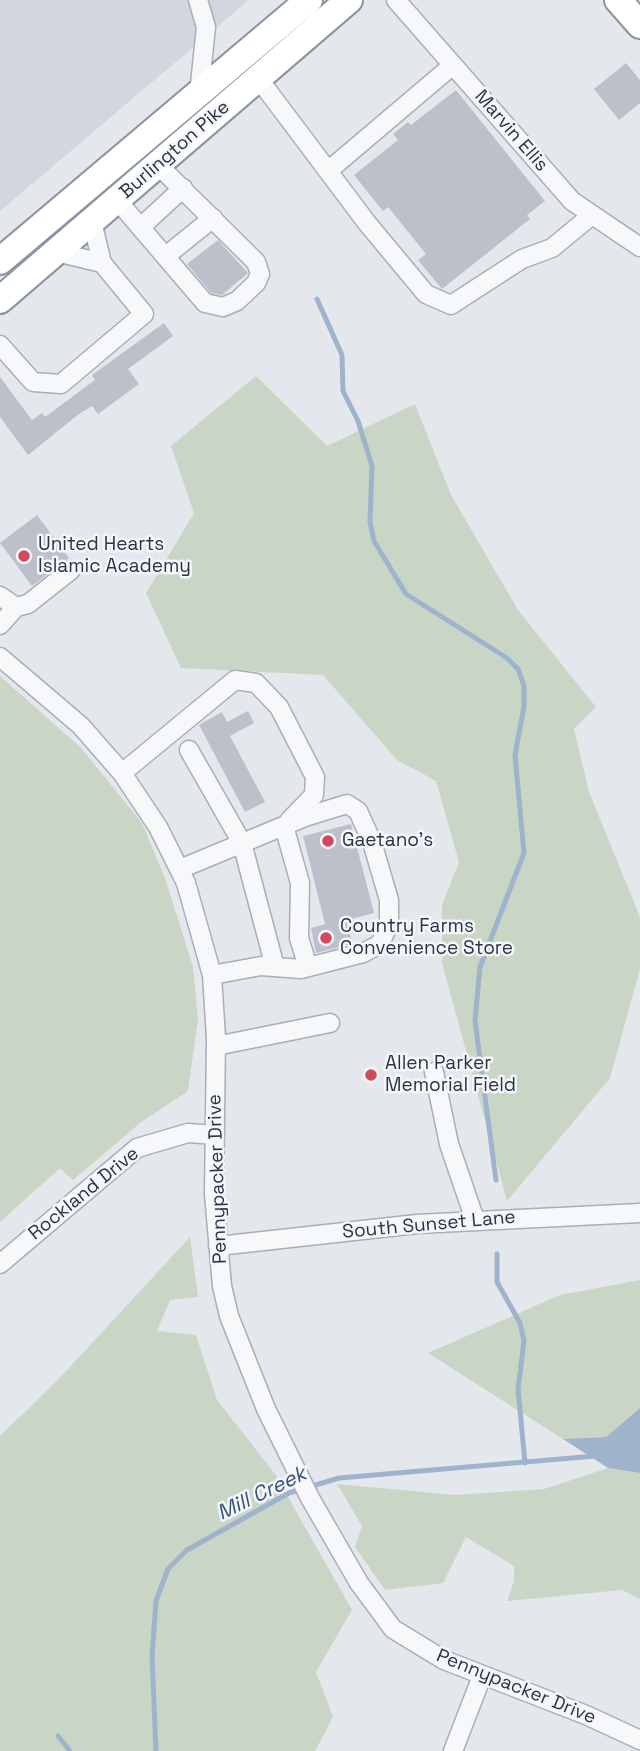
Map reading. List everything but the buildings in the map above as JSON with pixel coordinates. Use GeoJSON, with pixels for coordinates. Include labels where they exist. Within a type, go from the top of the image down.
{"type":"FeatureCollection","features":[{"type":"Feature","properties":{"kind":"highway","name":"Burlington Pike"},"geometry":{"type":"LineString","coordinates":[[0,261],[309,0]]}},
{"type":"Feature","properties":{"kind":"highway","name":"Burlington Pike"},"geometry":{"type":"LineString","coordinates":[[0,300],[349,0]]}},
{"type":"Feature","properties":{"kind":"highway"},"geometry":{"type":"LineString","coordinates":[[618,0],[640,25]]}},
{"type":"Feature","properties":{"kind":"street"},"geometry":{"type":"LineString","coordinates":[[198,0],[206,27],[199,93]]}},
{"type":"Feature","properties":{"kind":"street","name":"Marvin Ellis"},"geometry":{"type":"LineString","coordinates":[[396,0],[572,201],[617,234],[640,247]]}},
{"type":"Feature","properties":{"kind":"street"},"geometry":{"type":"LineString","coordinates":[[328,171],[453,65]]}},
{"type":"Feature","properties":{"kind":"street"},"geometry":{"type":"LineString","coordinates":[[258,78],[426,294],[451,304],[522,259],[552,248],[592,215]]}},
{"type":"Feature","properties":{"kind":"street"},"geometry":{"type":"LineString","coordinates":[[117,200],[163,249],[205,303],[223,307],[237,301],[256,282],[260,274],[256,262],[157,164]]}},
{"type":"Feature","properties":{"kind":"street"},"geometry":{"type":"LineString","coordinates":[[142,226],[183,188]]}},
{"type":"Feature","properties":{"kind":"street"},"geometry":{"type":"LineString","coordinates":[[163,249],[213,218]]}},
{"type":"Feature","properties":{"kind":"street"},"geometry":{"type":"LineString","coordinates":[[0,345],[33,382],[61,384],[144,314],[102,263],[92,221]]}},
{"type":"Feature","properties":{"kind":"street"},"geometry":{"type":"LineString","coordinates":[[56,252],[102,263]]}},
{"type":"Feature","properties":{"kind":"street"},"geometry":{"type":"LineString","coordinates":[[0,625],[16,607],[36,600],[71,570]]}},
{"type":"Feature","properties":{"kind":"street"},"geometry":{"type":"LineString","coordinates":[[0,596],[16,607]]}},
{"type":"Feature","properties":{"kind":"street","name":"Pennypacker Drive"},"geometry":{"type":"LineString","coordinates":[[0,657],[80,726],[122,773],[158,827],[180,869],[197,914],[212,975],[216,1046],[218,1246],[229,1317],[252,1378],[294,1467],[359,1583],[393,1629],[444,1660],[586,1715],[640,1740]]}},
{"type":"Feature","properties":{"kind":"street"},"geometry":{"type":"LineString","coordinates":[[122,773],[235,680],[256,682],[279,707],[315,777],[314,795],[284,826]]}},
{"type":"Feature","properties":{"kind":"street"},"geometry":{"type":"LineString","coordinates":[[189,750],[242,843],[275,967]]}},
{"type":"Feature","properties":{"kind":"street"},"geometry":{"type":"LineString","coordinates":[[180,869],[284,826],[347,804],[358,811],[372,842],[389,900],[389,923],[380,944],[363,953],[307,967],[261,966],[212,975]]}},
{"type":"Feature","properties":{"kind":"street"},"geometry":{"type":"LineString","coordinates":[[284,826],[300,883],[299,938],[307,967]]}},
{"type":"Feature","properties":{"kind":"street"},"geometry":{"type":"LineString","coordinates":[[216,1046],[330,1023]]}},
{"type":"Feature","properties":{"kind":"street"},"geometry":{"type":"LineString","coordinates":[[434,1072],[449,1144],[475,1220]]}},
{"type":"Feature","properties":{"kind":"street","name":"Rockland Drive"},"geometry":{"type":"LineString","coordinates":[[0,1264],[137,1148],[188,1133],[215,1135]]}},
{"type":"Feature","properties":{"kind":"street","name":"South Sunset Lane"},"geometry":{"type":"LineString","coordinates":[[218,1246],[475,1220],[640,1213]]}},
{"type":"Feature","properties":{"kind":"street"},"geometry":{"type":"LineString","coordinates":[[453,1751],[482,1676]]}},
{"type":"Feature","properties":{"kind":"shaded area"},"geometry":{"type":"Polygon","coordinates":[[[0,0],[249,0],[0,211],[0,0]]]}},
{"type":"Feature","properties":{"kind":"green space"},"geometry":{"type":"Polygon","coordinates":[[[256,376],[327,446],[415,404],[451,495],[518,610],[596,707],[574,729],[589,792],[640,917],[640,969],[610,1078],[507,1201],[442,963],[442,905],[459,862],[436,781],[397,760],[323,675],[181,668],[146,593],[194,513],[171,446],[256,376]]]}},
{"type":"Feature","properties":{"kind":"green space"},"geometry":{"type":"Polygon","coordinates":[[[0,676],[81,748],[142,823],[165,878],[193,967],[198,1019],[188,1091],[140,1123],[73,1180],[60,1168],[0,1222],[0,676]]]}},
{"type":"Feature","properties":{"kind":"green space"},"geometry":{"type":"Polygon","coordinates":[[[190,1237],[198,1297],[170,1300],[157,1331],[196,1335],[217,1400],[275,1474],[352,1610],[316,1672],[333,1717],[315,1751],[0,1751],[0,1436],[57,1381],[190,1237]]]}},
{"type":"Feature","properties":{"kind":"green space"},"geometry":{"type":"Polygon","coordinates":[[[640,1280],[640,1408],[606,1437],[563,1439],[428,1353],[560,1295],[640,1280]]]}},
{"type":"Feature","properties":{"kind":"green space"},"geometry":{"type":"Polygon","coordinates":[[[608,1468],[640,1473],[640,1599],[622,1590],[507,1601],[514,1581],[514,1566],[466,1537],[443,1583],[385,1590],[355,1547],[362,1526],[337,1484],[455,1495],[544,1489],[608,1468]]]}},
{"type":"Feature","properties":{"kind":"water"},"geometry":{"type":"Polygon","coordinates":[[[640,1408],[640,1473],[608,1468],[563,1439],[606,1437],[640,1408]]]}},
{"type":"Feature","properties":{"kind":"waterway"},"geometry":{"type":"LineString","coordinates":[[317,299],[342,355],[343,391],[358,421],[372,466],[370,522],[374,541],[406,594],[507,658],[518,669],[524,686],[524,706],[515,755],[524,853],[480,967],[475,1021],[496,1180]]}},
{"type":"Feature","properties":{"kind":"waterway"},"geometry":{"type":"LineString","coordinates":[[497,1254],[497,1282],[520,1323],[524,1341],[518,1389],[525,1463]]}},
{"type":"Feature","properties":{"kind":"waterway","name":"Mill Creek"},"geometry":{"type":"LineString","coordinates":[[156,1751],[152,1657],[156,1601],[168,1569],[187,1550],[289,1493],[339,1478],[595,1456]]}},
{"type":"Feature","properties":{"kind":"waterway"},"geometry":{"type":"LineString","coordinates":[[58,1736],[70,1751]]}},
{"type":"Feature","properties":{"kind":"place","name":"United Hearts Islamic Academy"},"geometry":{"type":"Point","coordinates":[24,556]}},
{"type":"Feature","properties":{"kind":"place","name":"Gaetano's"},"geometry":{"type":"Point","coordinates":[328,841]}},
{"type":"Feature","properties":{"kind":"place","name":"Country Farms Convenience Store"},"geometry":{"type":"Point","coordinates":[326,938]}},
{"type":"Feature","properties":{"kind":"place","name":"Allen Parker Memorial Field"},"geometry":{"type":"Point","coordinates":[371,1075]}}]}
